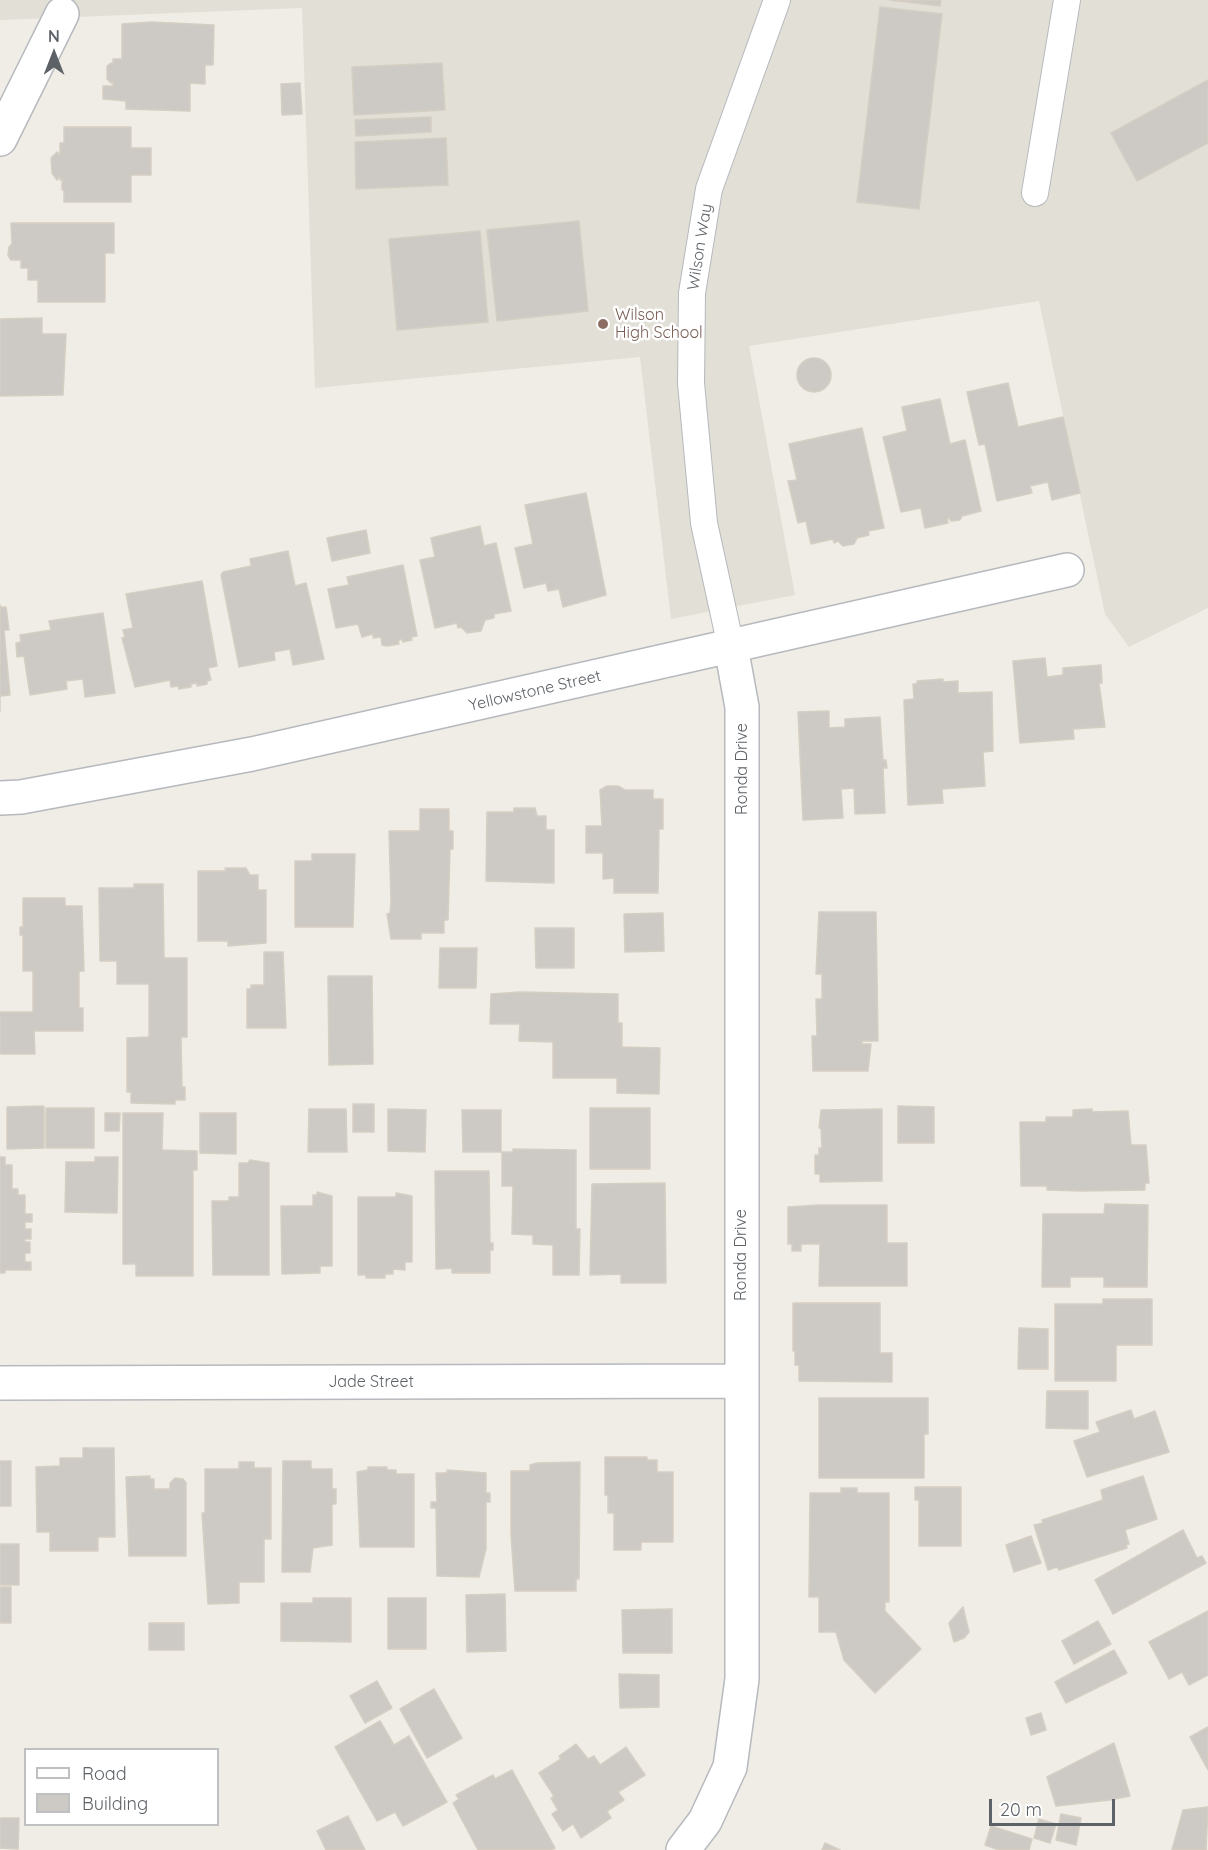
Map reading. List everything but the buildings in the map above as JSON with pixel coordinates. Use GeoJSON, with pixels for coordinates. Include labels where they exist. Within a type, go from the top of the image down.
{"type":"FeatureCollection","features":[{"type":"Feature","properties":{"kind":"street"},"geometry":{"type":"LineString","coordinates":[[0,139],[62,14]]}},
{"type":"Feature","properties":{"kind":"street","name":"Yellowstone Street"},"geometry":{"type":"LineString","coordinates":[[0,798],[21,797],[252,754],[1067,570]]}},
{"type":"Feature","properties":{"kind":"street","name":"Ronda Drive"},"geometry":{"type":"LineString","coordinates":[[683,1850],[705,1821],[730,1767],[742,1679],[742,707],[731,647]]}},
{"type":"Feature","properties":{"kind":"street","name":"Jade Street"},"geometry":{"type":"LineString","coordinates":[[0,1383],[741,1381]]}},
{"type":"Feature","properties":{"kind":"lane","name":"Wilson Way"},"geometry":{"type":"LineString","coordinates":[[731,647],[704,523],[691,383],[692,293],[709,189],[777,0]]}},
{"type":"Feature","properties":{"kind":"lane"},"geometry":{"type":"LineString","coordinates":[[1035,193],[1067,0]]}},
{"type":"Feature","properties":{"kind":"shaded area","name":"Wilson High School"},"geometry":{"type":"Polygon","coordinates":[[[0,0],[1208,0],[1208,608],[1129,647],[1105,614],[1039,301],[749,346],[795,595],[671,619],[640,357],[315,388],[302,8],[0,20],[0,0]]]}},
{"type":"Feature","properties":{"kind":"place","name":"Wilson High School"},"geometry":{"type":"Point","coordinates":[603,324]}}]}
